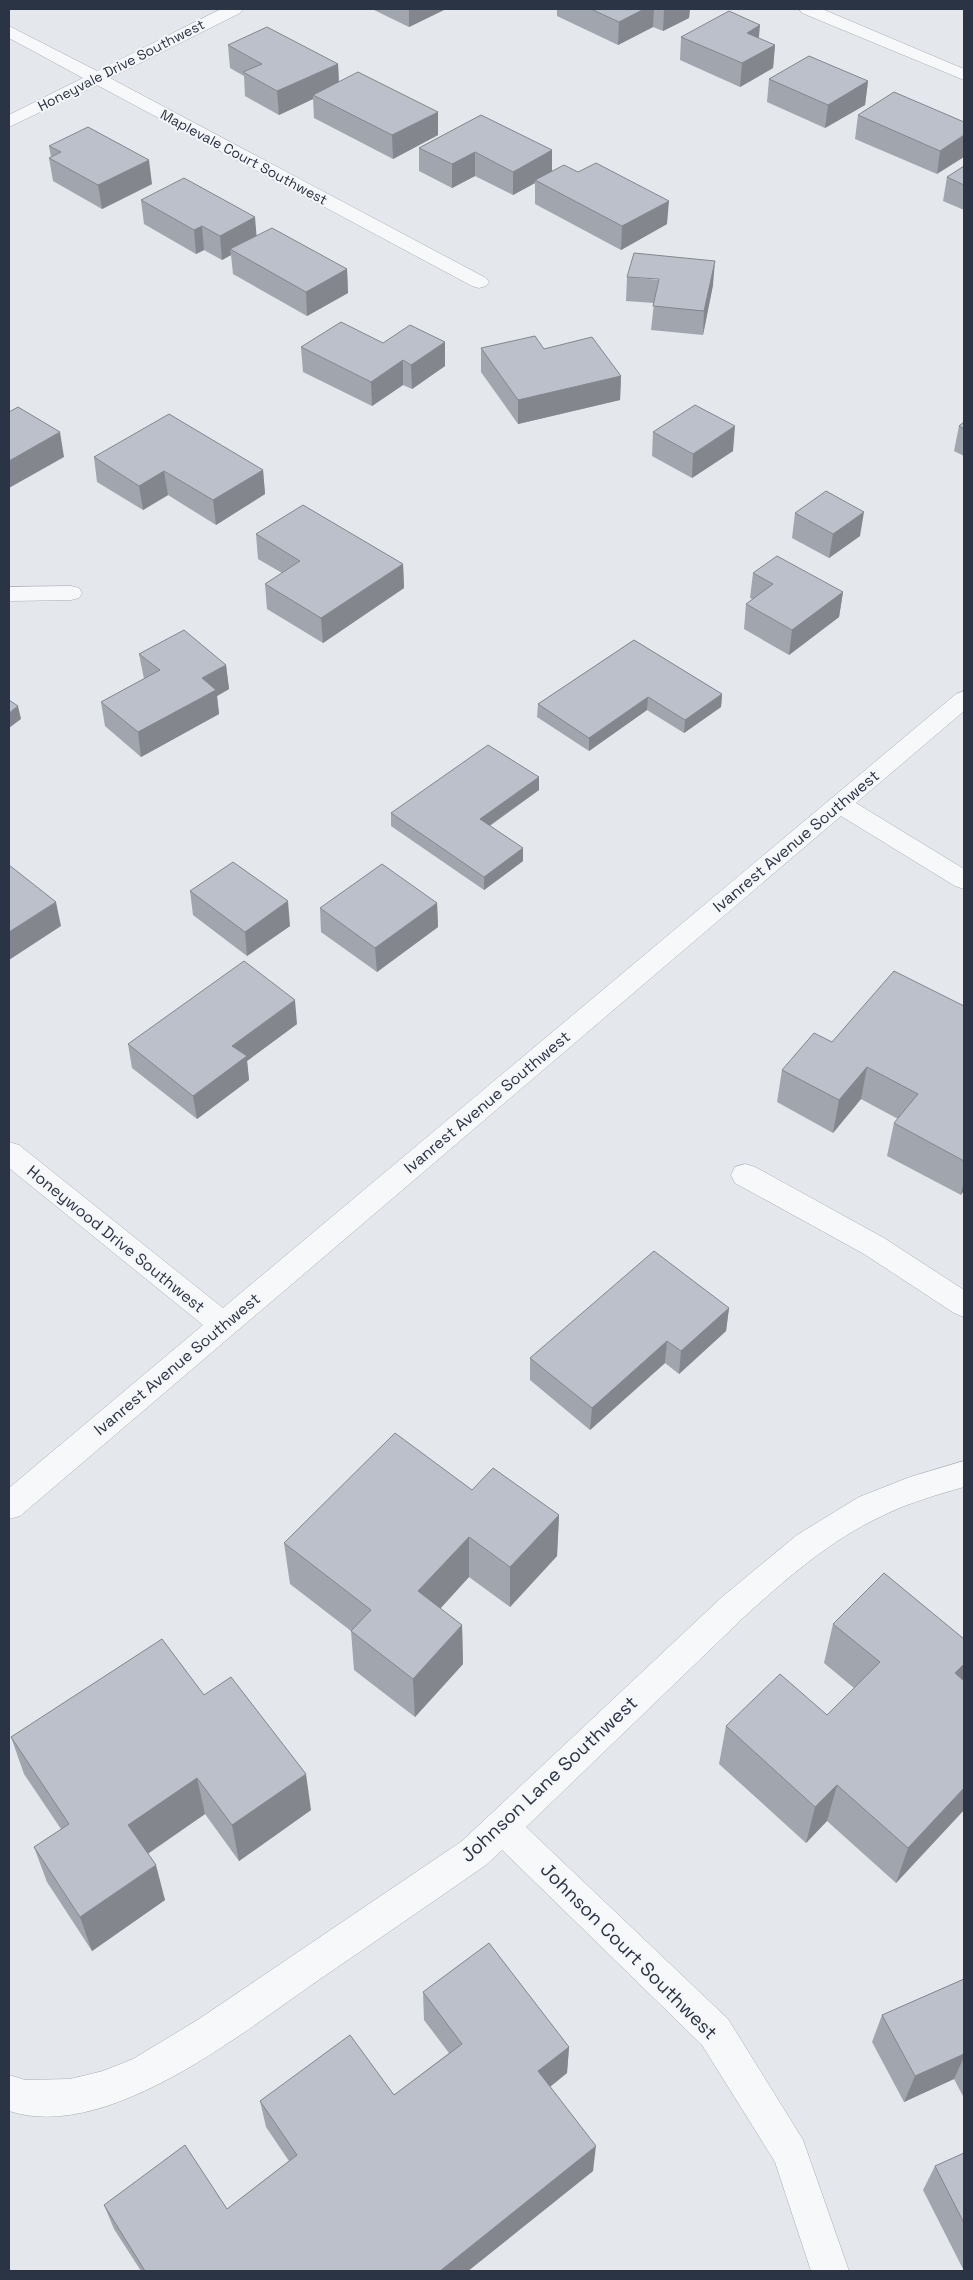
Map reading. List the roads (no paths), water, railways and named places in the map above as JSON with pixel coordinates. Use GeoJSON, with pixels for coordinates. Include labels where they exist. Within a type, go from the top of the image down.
{"type":"FeatureCollection","features":[{"type":"Feature","properties":{"kind":"street","name":"Honeyvale Drive Southwest"},"geometry":{"type":"LineString","coordinates":[[9,122],[234,9]]}},
{"type":"Feature","properties":{"kind":"street"},"geometry":{"type":"LineString","coordinates":[[808,9],[964,75]]}},
{"type":"Feature","properties":{"kind":"street","name":"Maplevale Court Southwest"},"geometry":{"type":"LineString","coordinates":[[9,31],[480,282]]}},
{"type":"Feature","properties":{"kind":"street"},"geometry":{"type":"LineString","coordinates":[[9,594],[71,593]]}},
{"type":"Feature","properties":{"kind":"street","name":"Ivanrest Avenue Southwest"},"geometry":{"type":"LineString","coordinates":[[9,1506],[964,699]]}},
{"type":"Feature","properties":{"kind":"street"},"geometry":{"type":"LineString","coordinates":[[839,804],[964,880]]}},
{"type":"Feature","properties":{"kind":"street","name":"Honeywood Drive Southwest"},"geometry":{"type":"LineString","coordinates":[[9,1153],[224,1325]]}},
{"type":"Feature","properties":{"kind":"street"},"geometry":{"type":"LineString","coordinates":[[745,1175],[874,1246],[964,1305]]}},
{"type":"Feature","properties":{"kind":"street","name":"Johnson Lane Southwest"},"geometry":{"type":"LineString","coordinates":[[9,2093],[24,2098],[70,2097],[103,2089],[144,2072],[212,2032],[474,1853],[503,1828],[562,1768],[691,1646],[786,1561],[851,1517],[891,1498],[964,1474]]}},
{"type":"Feature","properties":{"kind":"street","name":"Johnson Court Southwest"},"geometry":{"type":"LineString","coordinates":[[503,1828],[715,2032],[790,2153],[830,2271]]}}]}
